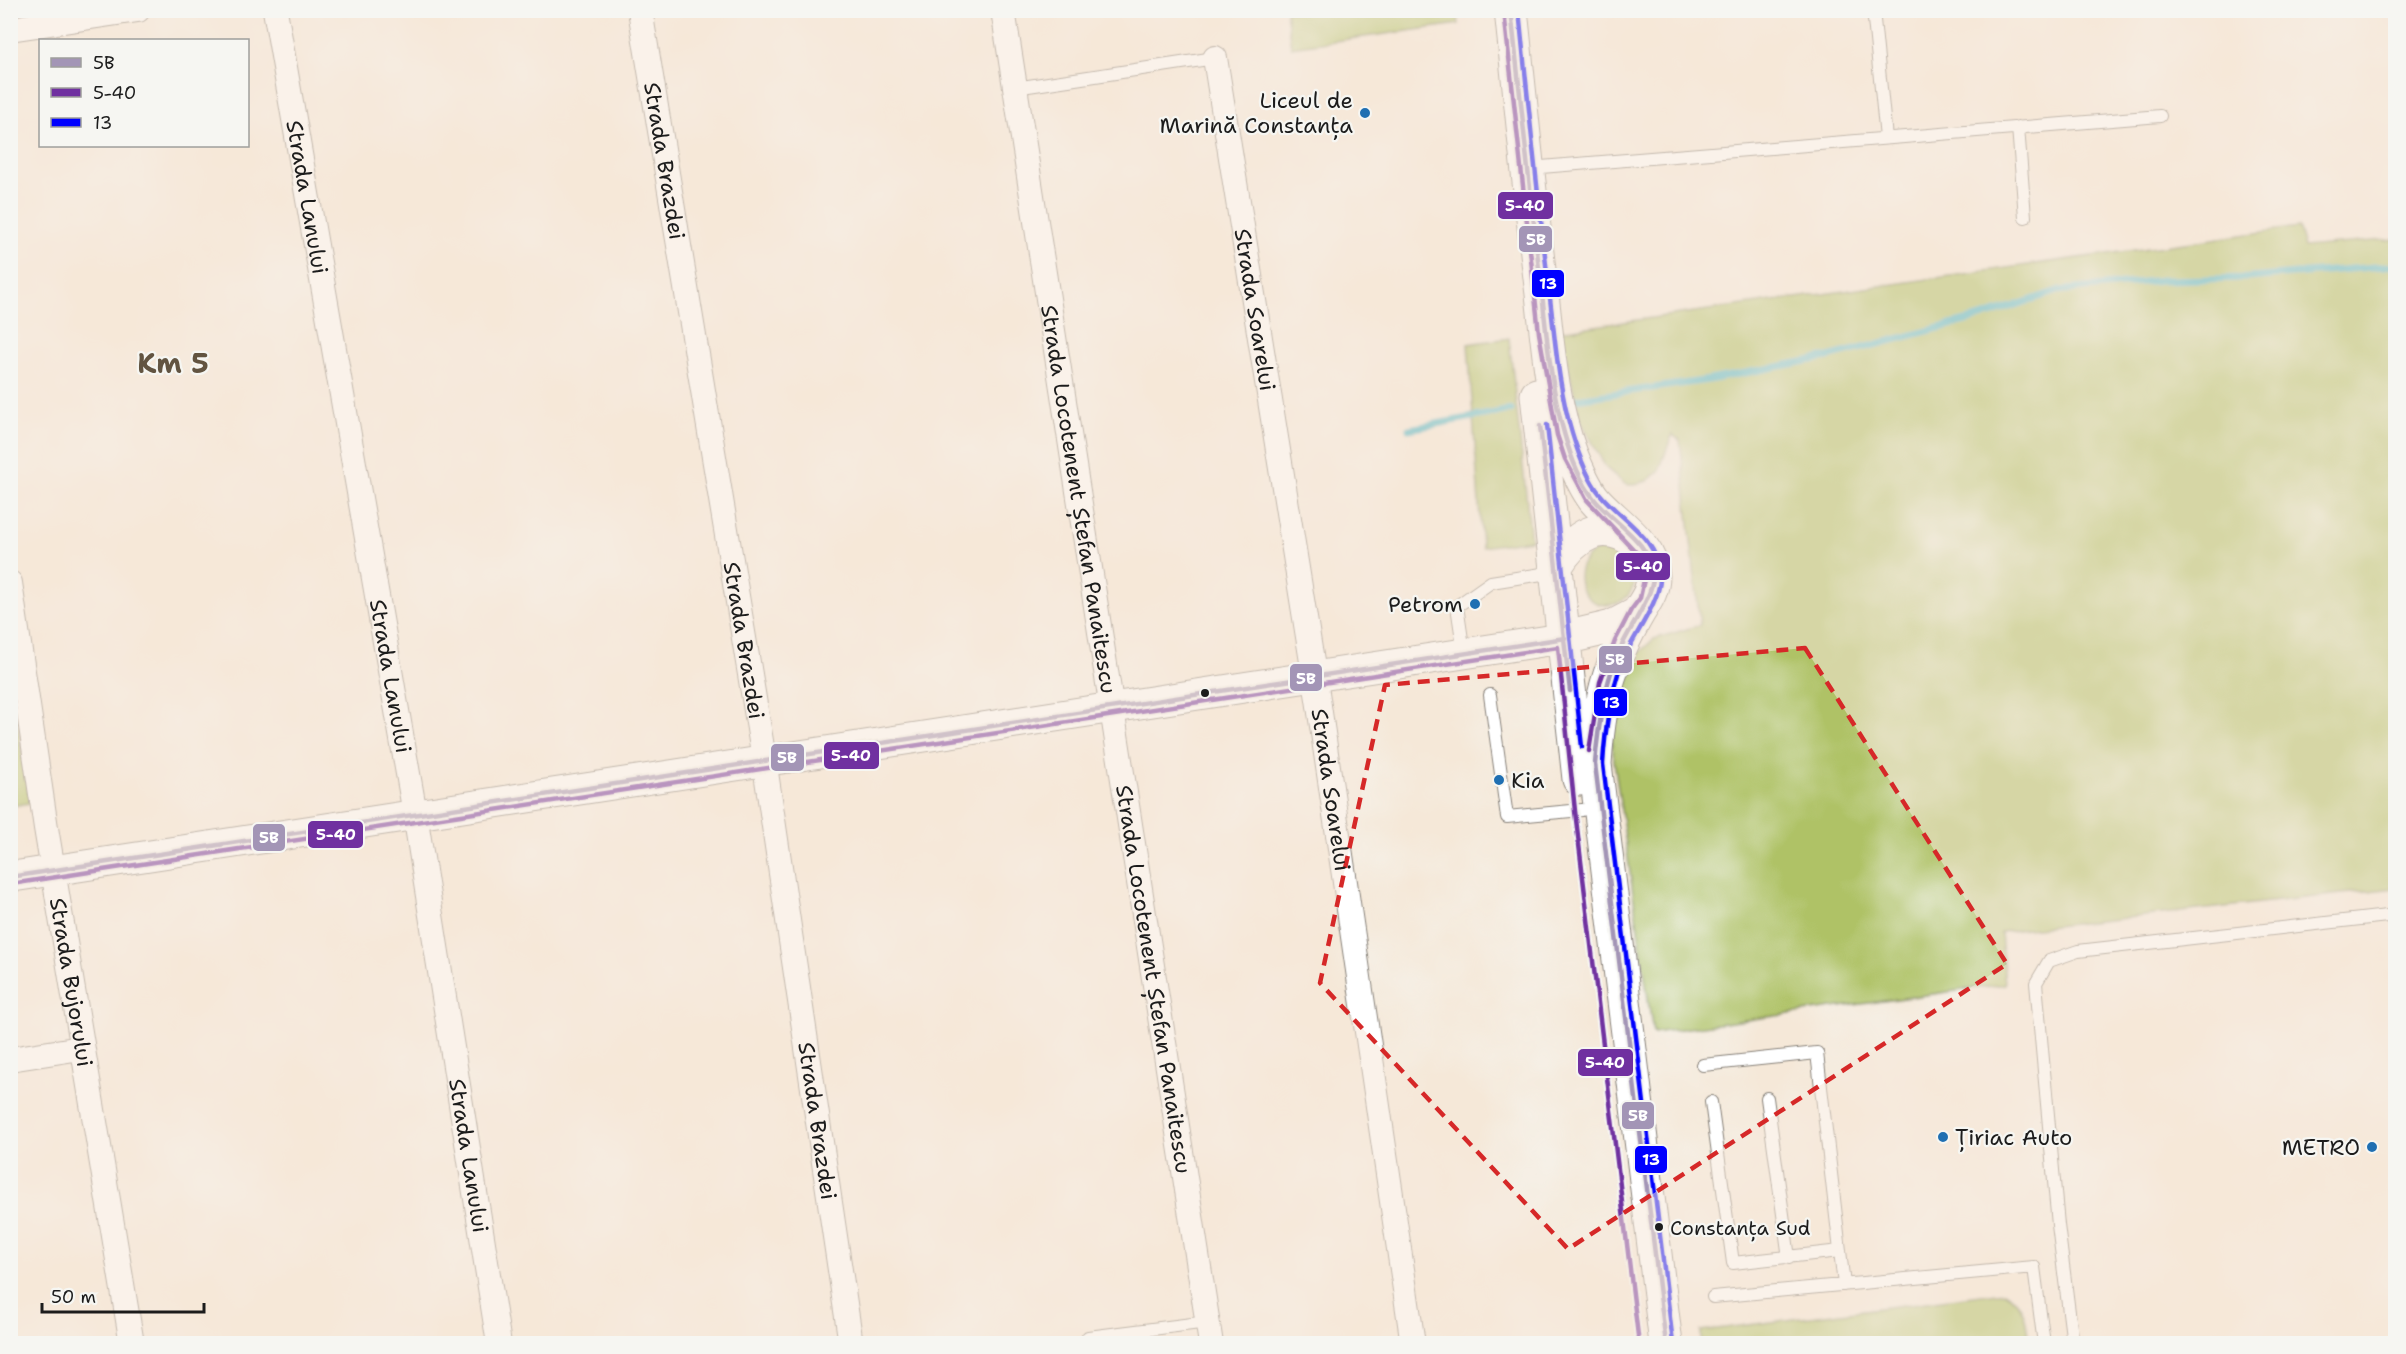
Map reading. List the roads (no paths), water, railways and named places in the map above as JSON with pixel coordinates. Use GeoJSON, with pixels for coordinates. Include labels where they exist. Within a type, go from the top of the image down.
{"type":"FeatureCollection","features":[{"type":"Feature","properties":{"kind":"main road"},"geometry":{"type":"LineString","coordinates":[[1491,10],[1582,810],[1647,1344]]}},
{"type":"Feature","properties":{"kind":"main road"},"geometry":{"type":"LineString","coordinates":[[1511,10],[1546,332],[1564,433],[1577,466],[1593,496],[1641,546],[1649,559],[1653,574],[1652,588],[1647,602],[1637,614],[1622,644],[1606,685],[1595,764],[1666,1344]]}},
{"type":"Feature","properties":{"kind":"main road"},"geometry":{"type":"LineString","coordinates":[[1556,569],[1572,544],[1583,536],[1597,531],[1612,531],[1626,535],[1641,546]]}},
{"type":"Feature","properties":{"kind":"main road"},"geometry":{"type":"LineString","coordinates":[[1564,639],[1612,627],[1637,614]]}},
{"type":"Feature","properties":{"kind":"street"},"geometry":{"type":"LineString","coordinates":[[10,29],[138,10]]}},
{"type":"Feature","properties":{"kind":"street","name":"Strada Lanului"},"geometry":{"type":"LineString","coordinates":[[275,10],[415,814],[499,1344]]}},
{"type":"Feature","properties":{"kind":"street","name":"Strada Brazdei"},"geometry":{"type":"LineString","coordinates":[[640,10],[764,759],[851,1344]]}},
{"type":"Feature","properties":{"kind":"street","name":"Strada Locotenent Ștefan Panaitescu"},"geometry":{"type":"LineString","coordinates":[[1003,10],[1210,1333]]}},
{"type":"Feature","properties":{"kind":"street","name":"Strada Soarelui"},"geometry":{"type":"LineString","coordinates":[[1215,58],[1315,678],[1413,1344]]}},
{"type":"Feature","properties":{"kind":"street","name":"Strada Bujorului"},"geometry":{"type":"LineString","coordinates":[[10,583],[19,695],[53,870],[132,1344]]}},
{"type":"Feature","properties":{"kind":"street"},"geometry":{"type":"LineString","coordinates":[[10,877],[764,759],[1564,639]]}},
{"type":"Feature","properties":{"kind":"street"},"geometry":{"type":"LineString","coordinates":[[10,1059],[81,1048]]}},
{"type":"Feature","properties":{"kind":"lane"},"geometry":{"type":"LineString","coordinates":[[1873,10],[1886,138]]}},
{"type":"Feature","properties":{"kind":"lane"},"geometry":{"type":"LineString","coordinates":[[1015,88],[1215,58]]}},
{"type":"Feature","properties":{"kind":"lane"},"geometry":{"type":"LineString","coordinates":[[1528,168],[2160,116]]}},
{"type":"Feature","properties":{"kind":"lane"},"geometry":{"type":"LineString","coordinates":[[2018,127],[2025,217]]}},
{"type":"Feature","properties":{"kind":"lane"},"geometry":{"type":"LineString","coordinates":[[1464,655],[1457,606],[1491,582],[1556,569]]}},
{"type":"Feature","properties":{"kind":"lane"},"geometry":{"type":"LineString","coordinates":[[1490,695],[1507,818],[1582,810]]}},
{"type":"Feature","properties":{"kind":"lane"},"geometry":{"type":"LineString","coordinates":[[2073,1344],[2058,1224],[2036,983],[2049,961],[2078,951],[2396,915]]}},
{"type":"Feature","properties":{"kind":"lane"},"geometry":{"type":"LineString","coordinates":[[1703,1065],[1817,1053],[1844,1285]]}},
{"type":"Feature","properties":{"kind":"lane"},"geometry":{"type":"LineString","coordinates":[[1767,1098],[1788,1258]]}},
{"type":"Feature","properties":{"kind":"lane"},"geometry":{"type":"LineString","coordinates":[[1711,1102],[1733,1263],[1840,1251]]}},
{"type":"Feature","properties":{"kind":"lane"},"geometry":{"type":"LineString","coordinates":[[1713,1297],[2034,1267],[2044,1344]]}},
{"type":"Feature","properties":{"kind":"lane"},"geometry":{"type":"LineString","coordinates":[[1088,1337],[1210,1333]]}},
{"type":"Feature","properties":{"kind":"waterway"},"geometry":{"type":"LineString","coordinates":[[1576,399],[1709,380],[1828,357],[1985,316],[2057,291],[2162,280],[2250,278],[2396,265]]}},
{"type":"Feature","properties":{"kind":"waterway"},"geometry":{"type":"LineString","coordinates":[[1409,429],[1511,410]]}},
{"type":"Feature","properties":{"kind":"place","name":"Liceul de Marină Constanța"},"geometry":{"type":"Point","coordinates":[1365,113]}},
{"type":"Feature","properties":{"kind":"place","name":"Petrom"},"geometry":{"type":"Point","coordinates":[1475,604]}},
{"type":"Feature","properties":{"kind":"place","name":"Kia"},"geometry":{"type":"Point","coordinates":[1499,780]}},
{"type":"Feature","properties":{"kind":"place","name":"Țiriac Auto"},"geometry":{"type":"Point","coordinates":[1943,1137]}},
{"type":"Feature","properties":{"kind":"place","name":"METRO"},"geometry":{"type":"Point","coordinates":[2372,1147]}},
{"type":"Feature","properties":{"kind":"place","name":"Constanța Sud"},"geometry":{"type":"Point","coordinates":[1659,1227]}},
{"type":"Feature","properties":{"kind":"district","name":"Km 5"},"geometry":{"type":"Point","coordinates":[173,363]}}]}
